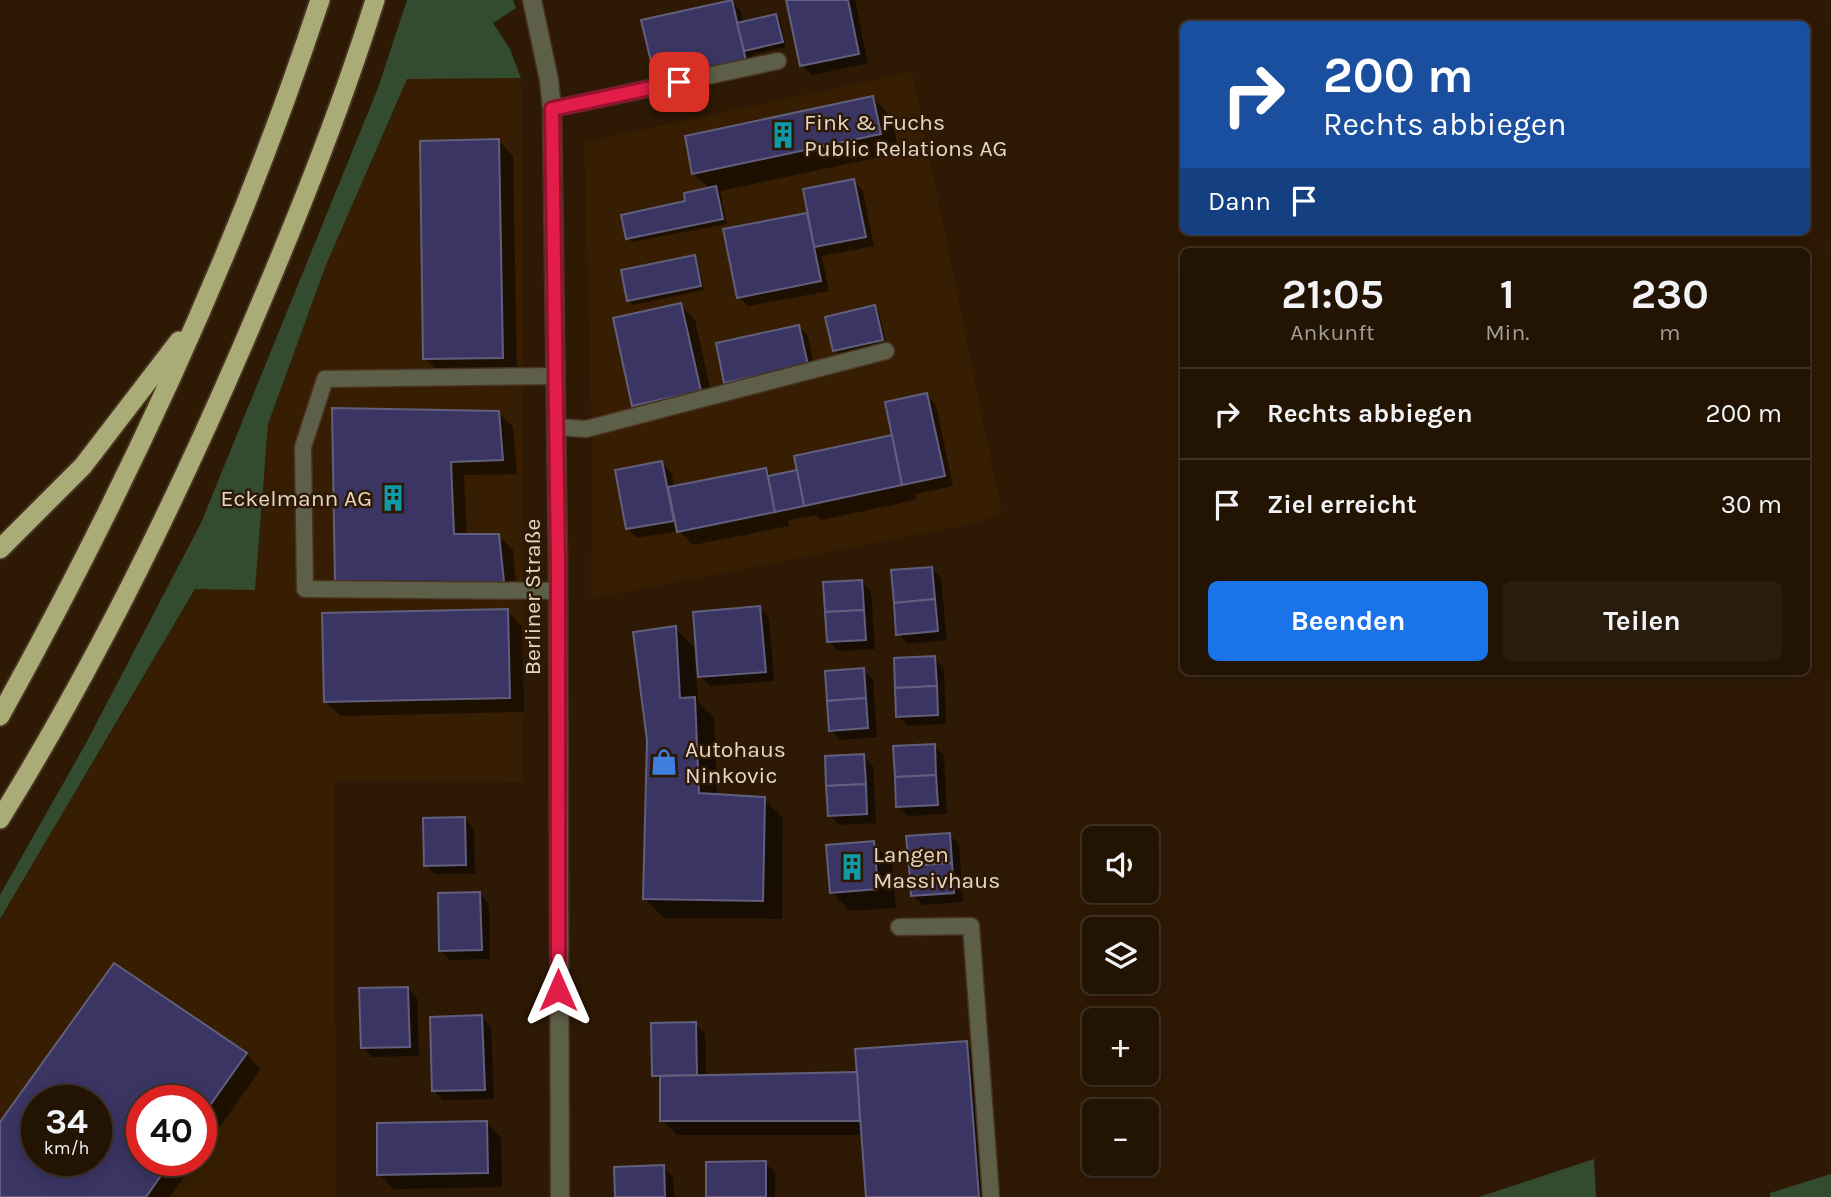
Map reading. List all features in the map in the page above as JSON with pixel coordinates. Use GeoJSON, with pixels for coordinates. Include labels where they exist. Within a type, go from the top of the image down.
{"type":"FeatureCollection","features":[{"type":"Feature","properties":{"kind":"highway"},"geometry":{"type":"LineString","coordinates":[[0,716],[107,515],[207,300],[271,138],[320,0]]}},
{"type":"Feature","properties":{"kind":"highway"},"geometry":{"type":"LineString","coordinates":[[0,819],[79,681],[204,434],[318,162],[375,0]]}},
{"type":"Feature","properties":{"kind":"highway"},"geometry":{"type":"LineString","coordinates":[[0,549],[38,514],[91,456],[158,371],[207,300]]}},
{"type":"Feature","properties":{"kind":"street","name":"Berliner Straße"},"geometry":{"type":"LineString","coordinates":[[532,0],[541,34],[552,109],[559,1197]]}},
{"type":"Feature","properties":{"kind":"lane"},"geometry":{"type":"LineString","coordinates":[[552,109],[778,61]]}},
{"type":"Feature","properties":{"kind":"lane"},"geometry":{"type":"LineString","coordinates":[[556,427],[586,429],[886,351]]}},
{"type":"Feature","properties":{"kind":"lane"},"geometry":{"type":"LineString","coordinates":[[555,376],[325,379],[303,447],[305,589],[557,591]]}},
{"type":"Feature","properties":{"kind":"lane"},"geometry":{"type":"LineString","coordinates":[[899,927],[971,926],[991,1197]]}},
{"type":"Feature","properties":{"kind":"shaded area"},"geometry":{"type":"Polygon","coordinates":[[[912,72],[1002,514],[972,524],[591,599],[592,441],[584,142],[912,72]]]}},
{"type":"Feature","properties":{"kind":"shaded area"},"geometry":{"type":"Polygon","coordinates":[[[521,78],[523,782],[334,781],[336,1197],[0,1197],[0,919],[196,589],[255,589],[268,424],[326,265],[407,79],[521,78]]]}},
{"type":"Feature","properties":{"kind":"green space"},"geometry":{"type":"Polygon","coordinates":[[[407,0],[513,0],[516,8],[493,23],[510,49],[521,78],[407,79],[326,265],[268,424],[255,590],[195,589],[0,919],[0,895],[85,745],[201,523],[378,88],[407,0]]]}},
{"type":"Feature","properties":{"kind":"green space"},"geometry":{"type":"Polygon","coordinates":[[[1594,1159],[1596,1197],[1479,1197],[1594,1159]]]}},
{"type":"Feature","properties":{"kind":"green space"},"geometry":{"type":"Polygon","coordinates":[[[1831,1174],[1831,1197],[1770,1197],[1770,1193],[1831,1174]]]}},
{"type":"Feature","properties":{"kind":"building"},"geometry":{"type":"Polygon","coordinates":[[[732,0],[746,61],[656,82],[641,20],[732,0]]]}},
{"type":"Feature","properties":{"kind":"building"},"geometry":{"type":"Polygon","coordinates":[[[786,0],[848,0],[859,54],[800,66],[786,0]]]}},
{"type":"Feature","properties":{"kind":"building"},"geometry":{"type":"Polygon","coordinates":[[[776,14],[783,42],[744,51],[737,23],[776,14]]]}},
{"type":"Feature","properties":{"kind":"building","name":"Fink & Fuchs Public Relations AG"},"geometry":{"type":"Polygon","coordinates":[[[873,96],[881,134],[692,174],[685,136],[873,96]]]}},
{"type":"Feature","properties":{"kind":"building"},"geometry":{"type":"Polygon","coordinates":[[[499,139],[503,358],[423,359],[420,141],[499,139]]]}},
{"type":"Feature","properties":{"kind":"building"},"geometry":{"type":"Polygon","coordinates":[[[854,179],[866,237],[814,247],[803,189],[854,179]]]}},
{"type":"Feature","properties":{"kind":"building"},"geometry":{"type":"Polygon","coordinates":[[[716,186],[723,219],[626,239],[621,215],[685,201],[684,193],[716,186]]]}},
{"type":"Feature","properties":{"kind":"building"},"geometry":{"type":"Polygon","coordinates":[[[807,213],[821,281],[737,298],[723,229],[807,213]]]}},
{"type":"Feature","properties":{"kind":"building"},"geometry":{"type":"Polygon","coordinates":[[[695,255],[701,286],[627,301],[621,270],[695,255]]]}},
{"type":"Feature","properties":{"kind":"building"},"geometry":{"type":"Polygon","coordinates":[[[681,303],[701,391],[632,406],[613,318],[681,303]]]}},
{"type":"Feature","properties":{"kind":"building"},"geometry":{"type":"Polygon","coordinates":[[[875,305],[883,340],[833,351],[825,317],[875,305]]]}},
{"type":"Feature","properties":{"kind":"building"},"geometry":{"type":"Polygon","coordinates":[[[799,325],[808,365],[724,383],[716,343],[799,325]]]}},
{"type":"Feature","properties":{"kind":"building"},"geometry":{"type":"Polygon","coordinates":[[[927,393],[945,476],[902,485],[885,402],[927,393]]]}},
{"type":"Feature","properties":{"kind":"building","name":"Eckelmann AG"},"geometry":{"type":"Polygon","coordinates":[[[332,408],[499,411],[503,460],[451,462],[454,534],[499,534],[504,582],[335,583],[332,408]]]}},
{"type":"Feature","properties":{"kind":"building"},"geometry":{"type":"Polygon","coordinates":[[[892,435],[902,485],[804,506],[794,456],[892,435]]]}},
{"type":"Feature","properties":{"kind":"building"},"geometry":{"type":"Polygon","coordinates":[[[662,461],[674,521],[626,529],[615,470],[662,461]]]}},
{"type":"Feature","properties":{"kind":"building"},"geometry":{"type":"Polygon","coordinates":[[[766,468],[775,512],[677,532],[668,487],[766,468]]]}},
{"type":"Feature","properties":{"kind":"building"},"geometry":{"type":"Polygon","coordinates":[[[797,470],[804,506],[775,512],[768,476],[797,470]]]}},
{"type":"Feature","properties":{"kind":"building"},"geometry":{"type":"Polygon","coordinates":[[[932,567],[935,599],[894,603],[891,570],[932,567]]]}},
{"type":"Feature","properties":{"kind":"building"},"geometry":{"type":"Polygon","coordinates":[[[862,580],[864,610],[825,612],[823,582],[862,580]]]}},
{"type":"Feature","properties":{"kind":"building"},"geometry":{"type":"Polygon","coordinates":[[[935,599],[938,631],[896,635],[894,603],[935,599]]]}},
{"type":"Feature","properties":{"kind":"building"},"geometry":{"type":"Polygon","coordinates":[[[760,606],[766,672],[698,677],[693,612],[760,606]]]}},
{"type":"Feature","properties":{"kind":"building"},"geometry":{"type":"Polygon","coordinates":[[[508,609],[510,698],[324,702],[322,613],[508,609]]]}},
{"type":"Feature","properties":{"kind":"building"},"geometry":{"type":"Polygon","coordinates":[[[864,610],[866,640],[827,642],[825,612],[864,610]]]}},
{"type":"Feature","properties":{"kind":"building"},"geometry":{"type":"Polygon","coordinates":[[[676,626],[680,698],[695,697],[699,793],[765,797],[763,901],[643,899],[647,740],[633,632],[676,626]]]}},
{"type":"Feature","properties":{"kind":"building"},"geometry":{"type":"Polygon","coordinates":[[[935,656],[937,686],[895,688],[894,658],[935,656]]]}},
{"type":"Feature","properties":{"kind":"building"},"geometry":{"type":"Polygon","coordinates":[[[864,668],[866,698],[827,701],[825,671],[864,668]]]}},
{"type":"Feature","properties":{"kind":"building"},"geometry":{"type":"Polygon","coordinates":[[[937,686],[938,715],[896,717],[895,688],[937,686]]]}},
{"type":"Feature","properties":{"kind":"building"},"geometry":{"type":"Polygon","coordinates":[[[866,698],[868,728],[829,731],[827,701],[866,698]]]}},
{"type":"Feature","properties":{"kind":"building"},"geometry":{"type":"Polygon","coordinates":[[[935,744],[936,775],[895,777],[893,746],[935,744]]]}},
{"type":"Feature","properties":{"kind":"building"},"geometry":{"type":"Polygon","coordinates":[[[864,754],[866,784],[826,786],[825,756],[864,754]]]}},
{"type":"Feature","properties":{"kind":"building"},"geometry":{"type":"Polygon","coordinates":[[[936,775],[938,805],[896,807],[895,777],[936,775]]]}},
{"type":"Feature","properties":{"kind":"building"},"geometry":{"type":"Polygon","coordinates":[[[866,784],[867,814],[828,816],[826,786],[866,784]]]}},
{"type":"Feature","properties":{"kind":"building"},"geometry":{"type":"Polygon","coordinates":[[[465,817],[466,865],[424,866],[423,818],[465,817]]]}},
{"type":"Feature","properties":{"kind":"building"},"geometry":{"type":"Polygon","coordinates":[[[950,833],[952,863],[909,866],[906,836],[950,833]]]}},
{"type":"Feature","properties":{"kind":"building","name":"Langen Massivhaus"},"geometry":{"type":"Polygon","coordinates":[[[874,841],[878,889],[830,893],[826,845],[874,841]]]}},
{"type":"Feature","properties":{"kind":"building"},"geometry":{"type":"Polygon","coordinates":[[[952,863],[954,893],[911,896],[909,866],[952,863]]]}},
{"type":"Feature","properties":{"kind":"building"},"geometry":{"type":"Polygon","coordinates":[[[480,892],[482,950],[439,951],[438,893],[480,892]]]}},
{"type":"Feature","properties":{"kind":"building"},"geometry":{"type":"Polygon","coordinates":[[[114,963],[247,1053],[217,1095],[217,1085],[126,1085],[126,1176],[161,1176],[146,1197],[0,1197],[0,1122],[21,1093],[21,1176],[112,1176],[112,1085],[27,1085],[114,963]]]}},
{"type":"Feature","properties":{"kind":"building"},"geometry":{"type":"Polygon","coordinates":[[[408,987],[410,1047],[361,1048],[359,988],[408,987]]]}},
{"type":"Feature","properties":{"kind":"building"},"geometry":{"type":"Polygon","coordinates":[[[482,1015],[485,1090],[432,1091],[430,1017],[482,1015]]]}},
{"type":"Feature","properties":{"kind":"building"},"geometry":{"type":"Polygon","coordinates":[[[696,1022],[697,1075],[652,1076],[651,1023],[696,1022]]]}},
{"type":"Feature","properties":{"kind":"building"},"geometry":{"type":"Polygon","coordinates":[[[967,1041],[979,1197],[866,1197],[855,1049],[967,1041]]]}},
{"type":"Feature","properties":{"kind":"building"},"geometry":{"type":"Polygon","coordinates":[[[857,1072],[860,1121],[660,1121],[660,1076],[857,1072]]]}},
{"type":"Feature","properties":{"kind":"building"},"geometry":{"type":"Polygon","coordinates":[[[487,1121],[488,1173],[377,1175],[377,1123],[487,1121]]]}},
{"type":"Feature","properties":{"kind":"building"},"geometry":{"type":"Polygon","coordinates":[[[766,1161],[766,1197],[706,1197],[706,1162],[766,1161]]]}},
{"type":"Feature","properties":{"kind":"building"},"geometry":{"type":"Polygon","coordinates":[[[664,1165],[665,1197],[615,1197],[614,1167],[664,1165]]]}},
{"type":"Feature","properties":{"kind":"place","name":"Fink & Fuchs Public Relations AG"},"geometry":{"type":"Point","coordinates":[783,135]}},
{"type":"Feature","properties":{"kind":"place","name":"Eckelmann AG"},"geometry":{"type":"Point","coordinates":[393,498]}},
{"type":"Feature","properties":{"kind":"place","name":"Autohaus Ninkovic"},"geometry":{"type":"Point","coordinates":[664,762]}},
{"type":"Feature","properties":{"kind":"place","name":"Langen Massivhaus"},"geometry":{"type":"Point","coordinates":[852,867]}},
{"type":"Feature","properties":{"kind":"route"},"geometry":{"type":"LineString","coordinates":[[558,990],[558,564],[552,109],[679,82]]}}]}
